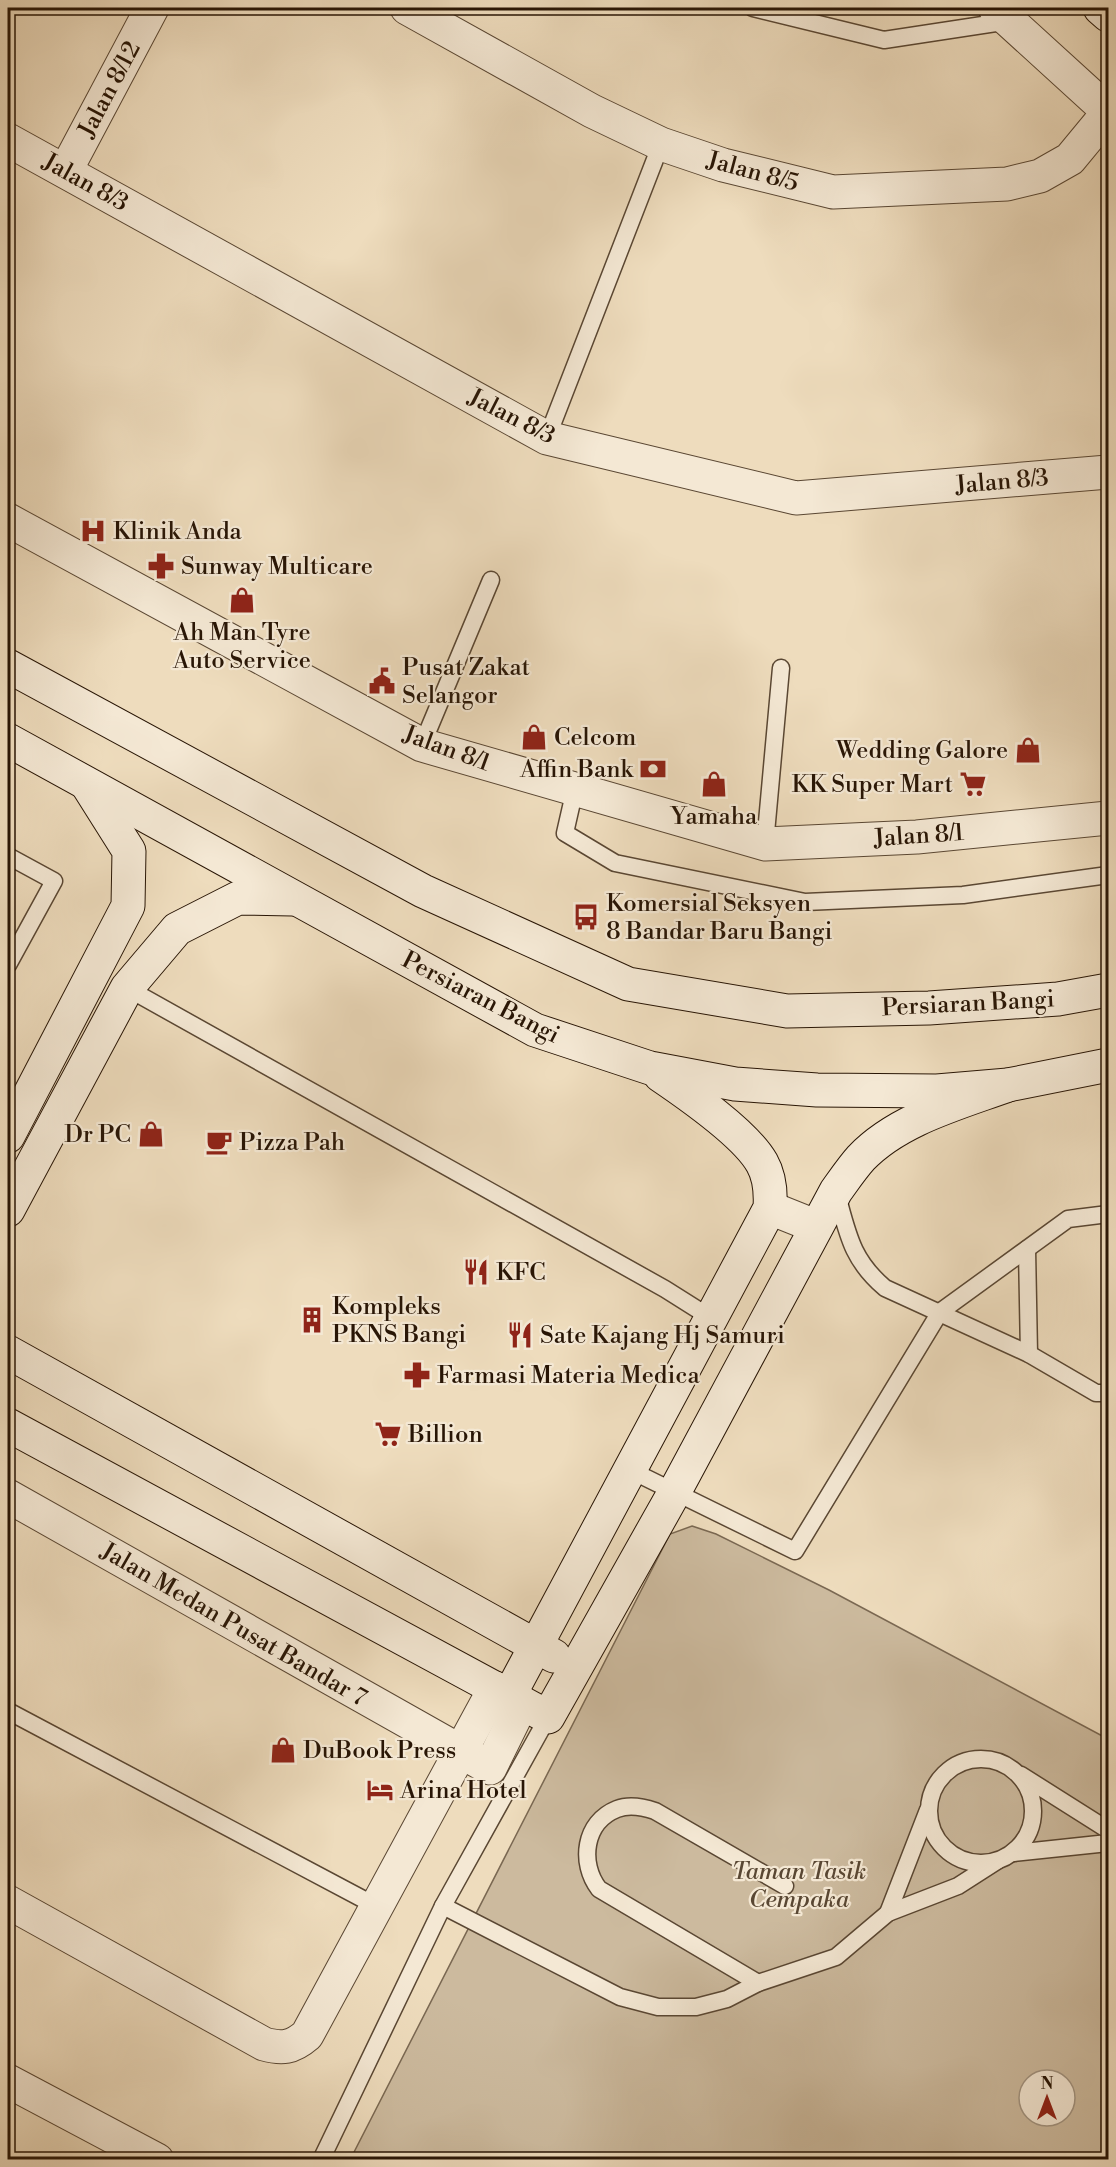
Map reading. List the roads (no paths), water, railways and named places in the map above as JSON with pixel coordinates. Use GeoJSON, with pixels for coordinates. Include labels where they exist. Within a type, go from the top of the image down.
{"type":"FeatureCollection","features":[{"type":"Feature","properties":{"kind":"street","name":"Jalan 8/12"},"geometry":{"type":"LineString","coordinates":[[66,170],[152,8]]}},
{"type":"Feature","properties":{"kind":"street","name":"Jalan 8/5"},"geometry":{"type":"LineString","coordinates":[[406,8],[592,111],[661,144],[723,165],[833,192],[1007,184],[1040,176],[1070,159],[1108,112]]}},
{"type":"Feature","properties":{"kind":"street"},"geometry":{"type":"LineString","coordinates":[[1101,8],[1108,15]]}},
{"type":"Feature","properties":{"kind":"street"},"geometry":{"type":"LineString","coordinates":[[1002,14],[1108,112]]}},
{"type":"Feature","properties":{"kind":"street","name":"Jalan 8/3"},"geometry":{"type":"LineString","coordinates":[[8,140],[66,170],[547,438],[796,498],[1108,472]]}},
{"type":"Feature","properties":{"kind":"street","name":"Jalan 8/1"},"geometry":{"type":"LineString","coordinates":[[8,520],[422,745],[765,844],[917,837],[1108,818]]}},
{"type":"Feature","properties":{"kind":"street","name":"Persiaran Bangi"},"geometry":{"type":"LineString","coordinates":[[8,666],[423,891],[628,984],[787,1011],[929,1008],[1058,999],[1108,990]]}},
{"type":"Feature","properties":{"kind":"street","name":"Persiaran Bangi"},"geometry":{"type":"LineString","coordinates":[[8,740],[535,1030],[650,1068],[735,1084],[817,1090],[938,1092],[1008,1085],[1108,1065]]}},
{"type":"Feature","properties":{"kind":"street"},"geometry":{"type":"LineString","coordinates":[[8,1136],[128,906],[129,851],[85,783]]}},
{"type":"Feature","properties":{"kind":"street"},"geometry":{"type":"LineString","coordinates":[[8,1210],[127,988],[177,928],[238,898],[296,899]]}},
{"type":"Feature","properties":{"kind":"street"},"geometry":{"type":"LineString","coordinates":[[518,1701],[535,1645],[770,1208],[771,1191],[761,1161],[704,1105],[650,1068]]}},
{"type":"Feature","properties":{"kind":"street"},"geometry":{"type":"LineString","coordinates":[[518,1701],[575,1668],[674,1493],[815,1226],[836,1191],[862,1157],[892,1134],[934,1112],[1008,1085]]}},
{"type":"Feature","properties":{"kind":"street"},"geometry":{"type":"LineString","coordinates":[[770,1208],[815,1226]]}},
{"type":"Feature","properties":{"kind":"street"},"geometry":{"type":"LineString","coordinates":[[8,1352],[575,1668]]}},
{"type":"Feature","properties":{"kind":"street"},"geometry":{"type":"LineString","coordinates":[[8,1425],[518,1701]]}},
{"type":"Feature","properties":{"kind":"street","name":"Jalan Medan Pusat Bandar 7"},"geometry":{"type":"LineString","coordinates":[[8,1496],[490,1768],[518,1701]]}},
{"type":"Feature","properties":{"kind":"street"},"geometry":{"type":"LineString","coordinates":[[8,1902],[264,2044],[278,2048],[295,2046],[307,2035],[460,1753]]}},
{"type":"Feature","properties":{"kind":"street"},"geometry":{"type":"LineString","coordinates":[[8,2081],[157,2160]]}},
{"type":"Feature","properties":{"kind":"lane"},"geometry":{"type":"LineString","coordinates":[[753,8],[884,40],[1002,14]]}},
{"type":"Feature","properties":{"kind":"lane"},"geometry":{"type":"LineString","coordinates":[[547,438],[661,144]]}},
{"type":"Feature","properties":{"kind":"lane"},"geometry":{"type":"LineString","coordinates":[[422,745],[490,580]]}},
{"type":"Feature","properties":{"kind":"lane"},"geometry":{"type":"LineString","coordinates":[[765,844],[781,668]]}},
{"type":"Feature","properties":{"kind":"lane"},"geometry":{"type":"LineString","coordinates":[[575,789],[566,833],[615,863],[805,902],[963,895],[1108,875]]}},
{"type":"Feature","properties":{"kind":"lane"},"geometry":{"type":"LineString","coordinates":[[8,856],[54,881],[8,965]]}},
{"type":"Feature","properties":{"kind":"lane"},"geometry":{"type":"LineString","coordinates":[[127,988],[655,1283],[711,1318]]}},
{"type":"Feature","properties":{"kind":"lane"},"geometry":{"type":"LineString","coordinates":[[836,1191],[851,1247],[871,1276],[885,1288],[1029,1354],[1096,1393],[1108,1393]]}},
{"type":"Feature","properties":{"kind":"lane"},"geometry":{"type":"LineString","coordinates":[[630,1470],[795,1551],[940,1312],[1068,1219],[1108,1214]]}},
{"type":"Feature","properties":{"kind":"lane"},"geometry":{"type":"LineString","coordinates":[[1027,1249],[1029,1354]]}},
{"type":"Feature","properties":{"kind":"lane"},"geometry":{"type":"LineString","coordinates":[[321,2160],[443,1906],[518,1701]]}},
{"type":"Feature","properties":{"kind":"lane"},"geometry":{"type":"LineString","coordinates":[[8,1711],[376,1906]]}},
{"type":"Feature","properties":{"kind":"lane"},"geometry":{"type":"LineString","coordinates":[[888,1913],[929,1808],[933,1791],[942,1777],[954,1766],[970,1760],[987,1759],[1003,1764],[1108,1830]]}},
{"type":"Feature","properties":{"kind":"lane"},"geometry":{"type":"LineString","coordinates":[[443,1906],[620,1997],[649,2004],[696,2007],[728,1999],[758,1983],[836,1957],[888,1913],[958,1886],[1014,1852],[1026,1839],[1033,1823],[1033,1805],[1029,1788],[1018,1773]]}},
{"type":"Feature","properties":{"kind":"lane"},"geometry":{"type":"LineString","coordinates":[[758,1983],[599,1889],[590,1877],[585,1860],[588,1842],[603,1818],[618,1808],[637,1806],[655,1811],[785,1886]]}},
{"type":"Feature","properties":{"kind":"lane"},"geometry":{"type":"LineString","coordinates":[[929,1808],[934,1832],[949,1852],[964,1860],[981,1863],[997,1861]]}},
{"type":"Feature","properties":{"kind":"lane"},"geometry":{"type":"LineString","coordinates":[[1014,1852],[1108,1843]]}},
{"type":"Feature","properties":{"kind":"place","name":"Klinik Anda"},"geometry":{"type":"Point","coordinates":[93,531]}},
{"type":"Feature","properties":{"kind":"place","name":"Sunway Multicare"},"geometry":{"type":"Point","coordinates":[161,566]}},
{"type":"Feature","properties":{"kind":"place","name":"Ah Man Tyre Auto Service"},"geometry":{"type":"Point","coordinates":[242,600]}},
{"type":"Feature","properties":{"kind":"place","name":"Pusat Zakat Selangor"},"geometry":{"type":"Point","coordinates":[382,681]}},
{"type":"Feature","properties":{"kind":"place","name":"Celcom"},"geometry":{"type":"Point","coordinates":[534,737]}},
{"type":"Feature","properties":{"kind":"place","name":"Wedding Galore"},"geometry":{"type":"Point","coordinates":[1028,750]}},
{"type":"Feature","properties":{"kind":"place","name":"Affin Bank"},"geometry":{"type":"Point","coordinates":[653,769]}},
{"type":"Feature","properties":{"kind":"place","name":"Yamaha"},"geometry":{"type":"Point","coordinates":[714,784]}},
{"type":"Feature","properties":{"kind":"place","name":"KK Super Mart"},"geometry":{"type":"Point","coordinates":[973,784]}},
{"type":"Feature","properties":{"kind":"place","name":"Komersial Seksyen 8 Bandar Baru Bangi"},"geometry":{"type":"Point","coordinates":[586,917]}},
{"type":"Feature","properties":{"kind":"place","name":"Dr PC"},"geometry":{"type":"Point","coordinates":[151,1134]}},
{"type":"Feature","properties":{"kind":"place","name":"Pizza Pah"},"geometry":{"type":"Point","coordinates":[219,1142]}},
{"type":"Feature","properties":{"kind":"place","name":"KFC"},"geometry":{"type":"Point","coordinates":[476,1272]}},
{"type":"Feature","properties":{"kind":"place","name":"Kompleks PKNS Bangi"},"geometry":{"type":"Point","coordinates":[312,1320]}},
{"type":"Feature","properties":{"kind":"place","name":"Sate Kajang Hj Samuri"},"geometry":{"type":"Point","coordinates":[520,1335]}},
{"type":"Feature","properties":{"kind":"place","name":"Farmasi Materia Medica"},"geometry":{"type":"Point","coordinates":[417,1375]}},
{"type":"Feature","properties":{"kind":"place","name":"Billion"},"geometry":{"type":"Point","coordinates":[388,1434]}},
{"type":"Feature","properties":{"kind":"place","name":"DuBook Press"},"geometry":{"type":"Point","coordinates":[283,1750]}},
{"type":"Feature","properties":{"kind":"place","name":"Arina Hotel"},"geometry":{"type":"Point","coordinates":[380,1790]}},
{"type":"Feature","properties":{"kind":"park label","name":"Taman Tasik Cempaka"},"geometry":{"type":"Point","coordinates":[799,1885]}}]}
